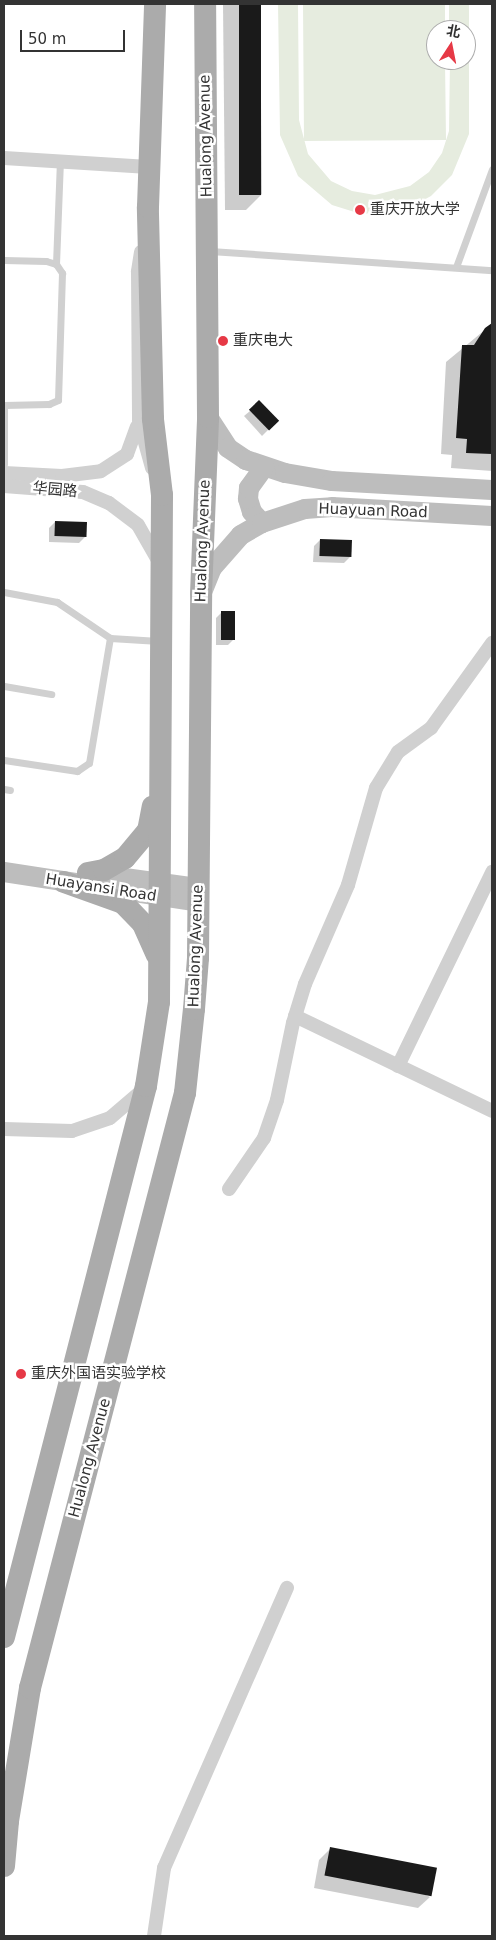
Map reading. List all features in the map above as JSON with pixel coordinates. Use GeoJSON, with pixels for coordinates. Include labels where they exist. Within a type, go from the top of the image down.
{"type":"FeatureCollection","features":[{"type":"Feature","properties":{"kind":"main road"},"geometry":{"type":"LineString","coordinates":[[4,1637],[146,1086],[161,967],[162,495],[153,419],[148,207],[155,4]]}},
{"type":"Feature","properties":{"kind":"main road","name":"Hualong Avenue"},"geometry":{"type":"LineString","coordinates":[[4,1866],[8,1821],[30,1688],[185,1092],[194,1009],[199,895],[201,594],[208,417],[205,4]]}},
{"type":"Feature","properties":{"kind":"main road","name":"Huayuan Road"},"geometry":{"type":"LineString","coordinates":[[208,417],[228,448],[264,467],[310,479],[492,490]]}},
{"type":"Feature","properties":{"kind":"main road"},"geometry":{"type":"LineString","coordinates":[[262,523],[252,512],[248,499],[250,488],[264,467]]}},
{"type":"Feature","properties":{"kind":"main road","name":"Huayuan Road"},"geometry":{"type":"LineString","coordinates":[[201,594],[212,568],[225,550],[262,523],[305,509],[332,506],[492,516]]}},
{"type":"Feature","properties":{"kind":"main road"},"geometry":{"type":"LineString","coordinates":[[88,873],[115,865],[148,831],[162,738]]}},
{"type":"Feature","properties":{"kind":"main road","name":"Huayansi Road"},"geometry":{"type":"LineString","coordinates":[[4,860],[88,873],[160,890]]}},
{"type":"Feature","properties":{"kind":"main road","name":"Huayansi Road"},"geometry":{"type":"LineString","coordinates":[[4,872],[64,882],[199,895]]}},
{"type":"Feature","properties":{"kind":"main road"},"geometry":{"type":"LineString","coordinates":[[64,882],[110,896],[135,913],[149,935],[161,967]]}},
{"type":"Feature","properties":{"kind":"street"},"geometry":{"type":"LineString","coordinates":[[4,158],[149,166]]}},
{"type":"Feature","properties":{"kind":"street"},"geometry":{"type":"LineString","coordinates":[[148,207],[138,272],[139,421],[142,443],[162,495]]}},
{"type":"Feature","properties":{"kind":"street","name":"华园路"},"geometry":{"type":"LineString","coordinates":[[4,473],[62,476],[101,471],[127,454],[134,442],[139,421]]}},
{"type":"Feature","properties":{"kind":"street","name":"华园路"},"geometry":{"type":"LineString","coordinates":[[4,486],[83,492],[110,503],[138,525],[162,568]]}},
{"type":"Feature","properties":{"kind":"street"},"geometry":{"type":"LineString","coordinates":[[229,1189],[264,1138],[277,1100],[295,1016],[348,884],[376,788],[398,752],[431,728],[492,643]]}},
{"type":"Feature","properties":{"kind":"street"},"geometry":{"type":"LineString","coordinates":[[398,1066],[492,872]]}},
{"type":"Feature","properties":{"kind":"street"},"geometry":{"type":"LineString","coordinates":[[295,1016],[492,1111]]}},
{"type":"Feature","properties":{"kind":"street"},"geometry":{"type":"LineString","coordinates":[[4,1129],[72,1131],[110,1118],[146,1086]]}},
{"type":"Feature","properties":{"kind":"street"},"geometry":{"type":"LineString","coordinates":[[154,1936],[164,1868],[287,1588]]}},
{"type":"Feature","properties":{"kind":"lane"},"geometry":{"type":"LineString","coordinates":[[4,464],[4,405],[49,404],[58,400],[62,273],[56,264],[60,161]]}},
{"type":"Feature","properties":{"kind":"lane"},"geometry":{"type":"LineString","coordinates":[[456,267],[492,168]]}},
{"type":"Feature","properties":{"kind":"lane"},"geometry":{"type":"LineString","coordinates":[[207,251],[492,270]]}},
{"type":"Feature","properties":{"kind":"lane"},"geometry":{"type":"LineString","coordinates":[[4,260],[56,264]]}},
{"type":"Feature","properties":{"kind":"lane"},"geometry":{"type":"LineString","coordinates":[[4,592],[57,602],[110,638],[162,641]]}},
{"type":"Feature","properties":{"kind":"lane"},"geometry":{"type":"LineString","coordinates":[[4,760],[76,770],[89,763],[110,638]]}},
{"type":"Feature","properties":{"kind":"lane"},"geometry":{"type":"LineString","coordinates":[[4,686],[51,694]]}},
{"type":"Feature","properties":{"kind":"shaded area"},"geometry":{"type":"Polygon","coordinates":[[[278,4],[298,4],[299,120],[308,154],[331,181],[352,191],[375,195],[410,186],[429,172],[442,153],[449,131],[450,70],[469,70],[469,134],[452,175],[431,196],[405,210],[361,214],[332,205],[298,176],[280,135],[278,4]]]}},
{"type":"Feature","properties":{"kind":"shaded area"},"geometry":{"type":"Polygon","coordinates":[[[303,4],[445,4],[445,20],[426,20],[426,70],[445,70],[446,140],[304,141],[303,4]]]}},
{"type":"Feature","properties":{"kind":"shaded area"},"geometry":{"type":"Polygon","coordinates":[[[449,4],[469,4],[469,20],[449,20],[449,4]]]}},
{"type":"Feature","properties":{"kind":"building"},"geometry":{"type":"Polygon","coordinates":[[[239,4],[261,4],[261,195],[239,195],[239,4]]]}},
{"type":"Feature","properties":{"kind":"building"},"geometry":{"type":"Polygon","coordinates":[[[492,323],[492,454],[466,453],[467,439],[456,438],[462,345],[474,345],[485,328],[492,323]]]}},
{"type":"Feature","properties":{"kind":"building"},"geometry":{"type":"Polygon","coordinates":[[[259,400],[279,421],[269,431],[249,410],[259,400]]]}},
{"type":"Feature","properties":{"kind":"building"},"geometry":{"type":"Polygon","coordinates":[[[55,521],[87,522],[86,537],[54,536],[55,521]]]}},
{"type":"Feature","properties":{"kind":"building"},"geometry":{"type":"Polygon","coordinates":[[[320,539],[352,540],[351,557],[319,556],[320,539]]]}},
{"type":"Feature","properties":{"kind":"building"},"geometry":{"type":"Polygon","coordinates":[[[221,611],[235,611],[235,640],[221,640],[221,611]]]}},
{"type":"Feature","properties":{"kind":"building"},"geometry":{"type":"Polygon","coordinates":[[[330,1847],[437,1868],[431,1896],[324,1875],[330,1847]]]}},
{"type":"Feature","properties":{"kind":"place","name":"重庆开放大学"},"geometry":{"type":"Point","coordinates":[360,210]}},
{"type":"Feature","properties":{"kind":"place","name":"重庆电大"},"geometry":{"type":"Point","coordinates":[223,341]}},
{"type":"Feature","properties":{"kind":"place","name":"重庆外国语实验学校"},"geometry":{"type":"Point","coordinates":[21,1374]}}]}
